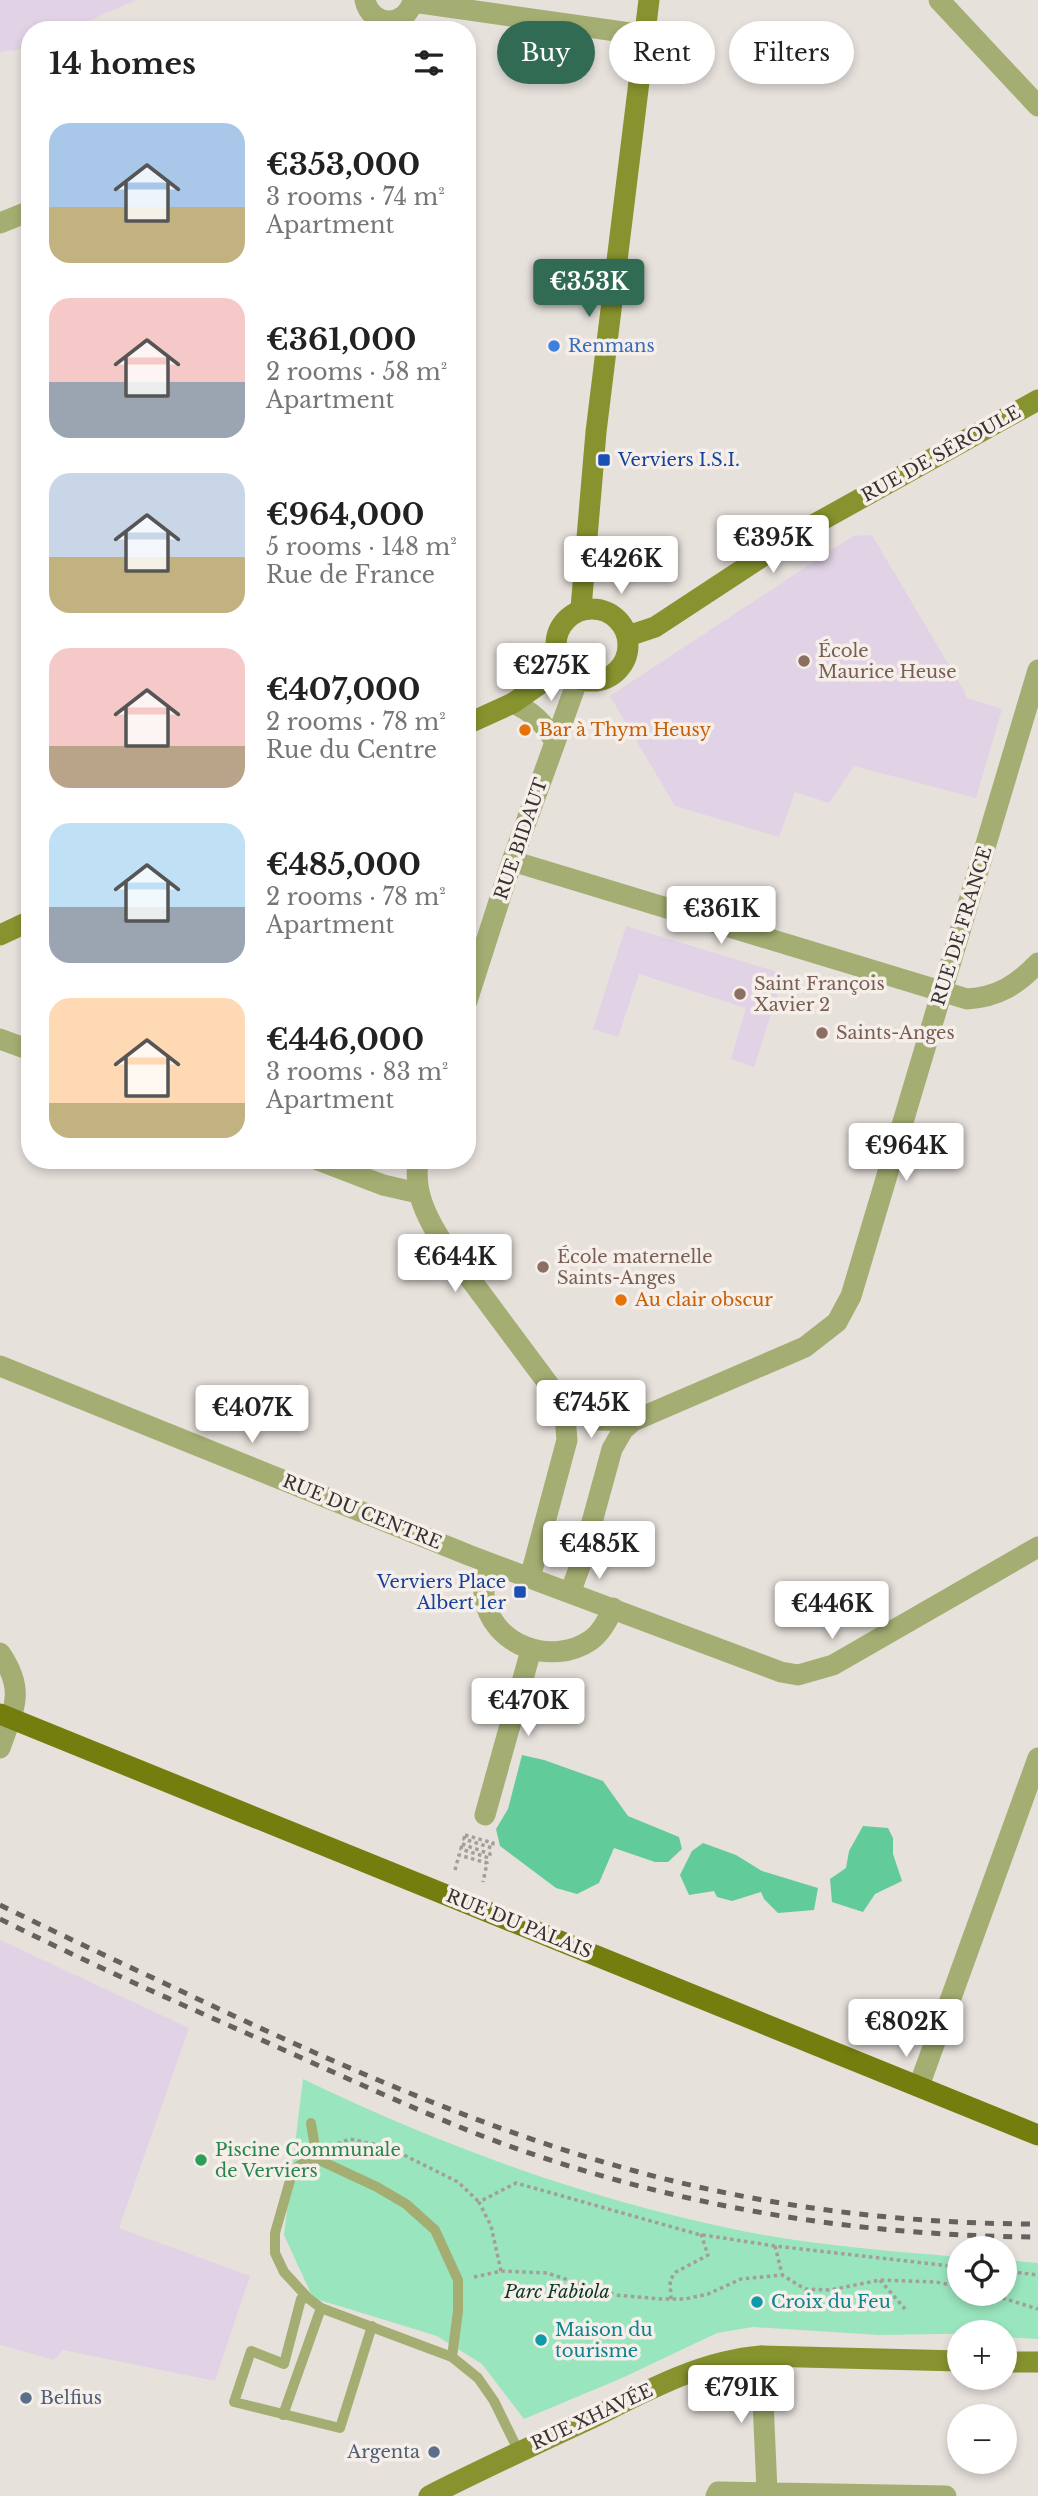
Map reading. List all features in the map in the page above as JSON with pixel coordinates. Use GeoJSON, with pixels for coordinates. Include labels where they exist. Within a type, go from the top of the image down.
{"type":"FeatureCollection","features":[{"type":"Feature","properties":{"kind":"main road","name":"RUE DU PALAIS"},"geometry":{"type":"LineString","coordinates":[[5,1716],[1038,2135]]}},
{"type":"Feature","properties":{"kind":"street"},"geometry":{"type":"LineString","coordinates":[[365,0],[376,21]]}},
{"type":"Feature","properties":{"kind":"street"},"geometry":{"type":"LineString","coordinates":[[646,21],[649,0]]}},
{"type":"Feature","properties":{"kind":"street"},"geometry":{"type":"LineString","coordinates":[[939,0],[1038,106]]}},
{"type":"Feature","properties":{"kind":"street"},"geometry":{"type":"LineString","coordinates":[[393,21],[402,19],[413,1],[609,30]]}},
{"type":"Feature","properties":{"kind":"street"},"geometry":{"type":"LineString","coordinates":[[581,608],[596,432],[638,84]]}},
{"type":"Feature","properties":{"kind":"street"},"geometry":{"type":"LineString","coordinates":[[0,223],[21,215]]}},
{"type":"Feature","properties":{"kind":"street","name":"RUE DE SÉROULE"},"geometry":{"type":"LineString","coordinates":[[628,636],[655,627],[795,535],[1038,400]]}},
{"type":"Feature","properties":{"kind":"street"},"geometry":{"type":"LineString","coordinates":[[581,608],[599,609],[612,614],[622,624],[628,636],[628,649],[618,670],[598,681],[571,673],[555,648],[556,635],[562,622],[581,608]]}},
{"type":"Feature","properties":{"kind":"street","name":"RUE DE FRANCE"},"geometry":{"type":"LineString","coordinates":[[633,1422],[789,1355],[817,1339],[837,1322],[851,1296],[1038,670]]}},
{"type":"Feature","properties":{"kind":"street"},"geometry":{"type":"LineString","coordinates":[[476,720],[571,673]]}},
{"type":"Feature","properties":{"kind":"street","name":"RUE BIDAUT"},"geometry":{"type":"LineString","coordinates":[[476,972],[555,742],[571,673]]}},
{"type":"Feature","properties":{"kind":"street"},"geometry":{"type":"LineString","coordinates":[[513,703],[539,720],[555,742]]}},
{"type":"Feature","properties":{"kind":"street"},"geometry":{"type":"LineString","coordinates":[[512,861],[967,999],[984,998],[1004,991],[1017,984],[1038,964]]}},
{"type":"Feature","properties":{"kind":"street"},"geometry":{"type":"LineString","coordinates":[[0,935],[21,925]]}},
{"type":"Feature","properties":{"kind":"street"},"geometry":{"type":"LineString","coordinates":[[0,1039],[21,1047]]}},
{"type":"Feature","properties":{"kind":"street"},"geometry":{"type":"LineString","coordinates":[[341,1169],[383,1185],[418,1193]]}},
{"type":"Feature","properties":{"kind":"street"},"geometry":{"type":"LineString","coordinates":[[418,1169],[418,1193],[439,1237],[564,1405],[598,1420],[633,1422]]}},
{"type":"Feature","properties":{"kind":"street","name":"RUE DU CENTRE"},"geometry":{"type":"LineString","coordinates":[[0,1366],[491,1564],[763,1666],[798,1675],[833,1665],[1038,1547]]}},
{"type":"Feature","properties":{"kind":"street"},"geometry":{"type":"LineString","coordinates":[[530,1578],[567,1440],[564,1405]]}},
{"type":"Feature","properties":{"kind":"street"},"geometry":{"type":"LineString","coordinates":[[570,1593],[580,1566],[611,1449],[623,1430],[633,1422]]}},
{"type":"Feature","properties":{"kind":"street"},"geometry":{"type":"LineString","coordinates":[[491,1564],[484,1587],[488,1609],[499,1629],[507,1637],[531,1650],[549,1653],[581,1646],[600,1631],[613,1608]]}},
{"type":"Feature","properties":{"kind":"street"},"geometry":{"type":"LineString","coordinates":[[485,1815],[531,1650]]}},
{"type":"Feature","properties":{"kind":"street"},"geometry":{"type":"LineString","coordinates":[[0,1653],[16,1681],[16,1693],[5,1716],[0,1748]]}},
{"type":"Feature","properties":{"kind":"street"},"geometry":{"type":"LineString","coordinates":[[919,2086],[1038,1759]]}},
{"type":"Feature","properties":{"kind":"street"},"geometry":{"type":"LineString","coordinates":[[761,2356],[766,2491]]}},
{"type":"Feature","properties":{"kind":"street","name":"RUE XHAVÉE"},"geometry":{"type":"LineString","coordinates":[[444,2493],[519,2452],[706,2365],[761,2356],[947,2361]]}},
{"type":"Feature","properties":{"kind":"street"},"geometry":{"type":"LineString","coordinates":[[1017,2362],[1038,2362]]}},
{"type":"Feature","properties":{"kind":"street"},"geometry":{"type":"LineString","coordinates":[[717,2494],[766,2491],[946,2496]]}},
{"type":"Feature","properties":{"kind":"lane"},"geometry":{"type":"LineString","coordinates":[[311,2123],[317,2159]]}},
{"type":"Feature","properties":{"kind":"lane"},"geometry":{"type":"LineString","coordinates":[[452,2357],[458,2311],[458,2280],[435,2230],[406,2204],[317,2159],[308,2159],[293,2169],[275,2233],[275,2253],[285,2272],[308,2298],[321,2308],[452,2357],[478,2378],[494,2401],[519,2452]]}},
{"type":"Feature","properties":{"kind":"lane"},"geometry":{"type":"LineString","coordinates":[[308,2298],[301,2299],[284,2364],[251,2351],[234,2402],[340,2428],[372,2326]]}},
{"type":"Feature","properties":{"kind":"lane"},"geometry":{"type":"LineString","coordinates":[[283,2415],[321,2308]]}},
{"type":"Feature","properties":{"kind":"path"},"geometry":{"type":"LineString","coordinates":[[465,1835],[494,1843],[492,1848],[476,1849],[464,1839],[465,1835]]}},
{"type":"Feature","properties":{"kind":"path"},"geometry":{"type":"LineString","coordinates":[[473,1859],[476,1849]]}},
{"type":"Feature","properties":{"kind":"path"},"geometry":{"type":"LineString","coordinates":[[455,1870],[459,1855],[487,1864],[482,1882]]}},
{"type":"Feature","properties":{"kind":"path"},"geometry":{"type":"LineString","coordinates":[[317,2159],[332,2145],[350,2139],[373,2144],[430,2166],[458,2182],[479,2202],[491,2226],[501,2270]]}},
{"type":"Feature","properties":{"kind":"path"},"geometry":{"type":"LineString","coordinates":[[479,2202],[516,2183],[701,2234],[775,2246],[947,2266]]}},
{"type":"Feature","properties":{"kind":"path"},"geometry":{"type":"LineString","coordinates":[[671,2299],[670,2280],[676,2272],[708,2255],[701,2234]]}},
{"type":"Feature","properties":{"kind":"path"},"geometry":{"type":"LineString","coordinates":[[775,2246],[782,2275]]}},
{"type":"Feature","properties":{"kind":"path"},"geometry":{"type":"LineString","coordinates":[[458,2280],[501,2270],[547,2273],[615,2295],[671,2299],[708,2294],[741,2279],[782,2275],[805,2289],[831,2290],[880,2280],[947,2284]]}},
{"type":"Feature","properties":{"kind":"path"},"geometry":{"type":"LineString","coordinates":[[1017,2273],[1038,2276]]}},
{"type":"Feature","properties":{"kind":"path"},"geometry":{"type":"LineString","coordinates":[[880,2280],[905,2309]]}},
{"type":"Feature","properties":{"kind":"path"},"geometry":{"type":"LineString","coordinates":[[1017,2303],[1038,2309]]}},
{"type":"Feature","properties":{"kind":"shaded area"},"geometry":{"type":"Polygon","coordinates":[[[0,0],[136,0],[88,21],[21,21],[21,49],[0,52],[0,0]]]}},
{"type":"Feature","properties":{"kind":"shaded area","name":"École Maurice Heuse"},"geometry":{"type":"Polygon","coordinates":[[[872,535],[967,698],[1002,709],[976,798],[854,766],[829,803],[795,792],[779,837],[675,806],[610,696],[853,536],[872,535]]]}},
{"type":"Feature","properties":{"kind":"shaded area","name":"Saint François Xavier 2"},"geometry":{"type":"Polygon","coordinates":[[[626,926],[784,974],[754,1067],[731,1059],[746,1008],[639,974],[618,1037],[593,1029],[626,926]]]}},
{"type":"Feature","properties":{"kind":"shaded area"},"geometry":{"type":"Polygon","coordinates":[[[0,1940],[189,2028],[119,2228],[250,2276],[215,2381],[63,2350],[54,2360],[0,2345],[0,1940]]]}},
{"type":"Feature","properties":{"kind":"green space"},"geometry":{"type":"Polygon","coordinates":[[[522,1755],[603,1781],[628,1816],[679,1837],[682,1849],[668,1862],[655,1862],[614,1848],[599,1883],[577,1894],[556,1888],[500,1846],[496,1829],[508,1809],[522,1755]]]}},
{"type":"Feature","properties":{"kind":"green space"},"geometry":{"type":"Polygon","coordinates":[[[863,1826],[888,1828],[893,1838],[893,1854],[902,1881],[875,1894],[863,1912],[832,1902],[830,1879],[846,1868],[849,1851],[863,1826]]]}},
{"type":"Feature","properties":{"kind":"green space"},"geometry":{"type":"Polygon","coordinates":[[[703,1843],[736,1855],[762,1871],[818,1888],[814,1910],[778,1913],[761,1892],[732,1901],[717,1897],[714,1891],[689,1895],[680,1875],[692,1851],[703,1843]]]}},
{"type":"Feature","properties":{"kind":"green space","name":"Parc Fabiola"},"geometry":{"type":"Polygon","coordinates":[[[303,2079],[460,2147],[622,2202],[733,2229],[789,2239],[947,2256],[947,2306],[1017,2306],[1017,2261],[1038,2263],[1038,2339],[1017,2338],[1017,2320],[947,2320],[947,2334],[879,2335],[753,2327],[717,2333],[622,2378],[524,2419],[482,2364],[437,2336],[313,2298],[284,2235],[303,2079]]]}},
{"type":"Feature","properties":{"kind":"railway"},"geometry":{"type":"LineString","coordinates":[[0,1905],[332,2060],[431,2102],[583,2156],[684,2184],[784,2204],[885,2217],[1038,2224]]}},
{"type":"Feature","properties":{"kind":"railway"},"geometry":{"type":"LineString","coordinates":[[0,1919],[127,1980],[393,2099],[477,2134],[613,2179],[683,2197],[823,2222],[966,2235],[1038,2237]]}},
{"type":"Feature","properties":{"kind":"place","name":"Renmans"},"geometry":{"type":"Point","coordinates":[554,346]}},
{"type":"Feature","properties":{"kind":"place","name":"Verviers I.S.I."},"geometry":{"type":"Point","coordinates":[604,460]}},
{"type":"Feature","properties":{"kind":"place","name":"École Maurice Heuse"},"geometry":{"type":"Point","coordinates":[804,661]}},
{"type":"Feature","properties":{"kind":"place","name":"Bar à Thym Heusy"},"geometry":{"type":"Point","coordinates":[525,730]}},
{"type":"Feature","properties":{"kind":"place","name":"Saint François Xavier 2"},"geometry":{"type":"Point","coordinates":[740,994]}},
{"type":"Feature","properties":{"kind":"place","name":"Saints-Anges"},"geometry":{"type":"Point","coordinates":[822,1033]}},
{"type":"Feature","properties":{"kind":"place","name":"École maternelle Saints-Anges"},"geometry":{"type":"Point","coordinates":[543,1267]}},
{"type":"Feature","properties":{"kind":"place","name":"Au clair obscur"},"geometry":{"type":"Point","coordinates":[621,1300]}},
{"type":"Feature","properties":{"kind":"place","name":"Verviers Place Albert 1er"},"geometry":{"type":"Point","coordinates":[520,1592]}},
{"type":"Feature","properties":{"kind":"place","name":"Piscine Communale de Verviers"},"geometry":{"type":"Point","coordinates":[201,2160]}},
{"type":"Feature","properties":{"kind":"place","name":"Croix du Feu"},"geometry":{"type":"Point","coordinates":[757,2302]}},
{"type":"Feature","properties":{"kind":"place","name":"Maison du tourisme"},"geometry":{"type":"Point","coordinates":[541,2340]}},
{"type":"Feature","properties":{"kind":"place","name":"Belfius"},"geometry":{"type":"Point","coordinates":[26,2398]}},
{"type":"Feature","properties":{"kind":"place","name":"Argenta"},"geometry":{"type":"Point","coordinates":[434,2452]}}]}
